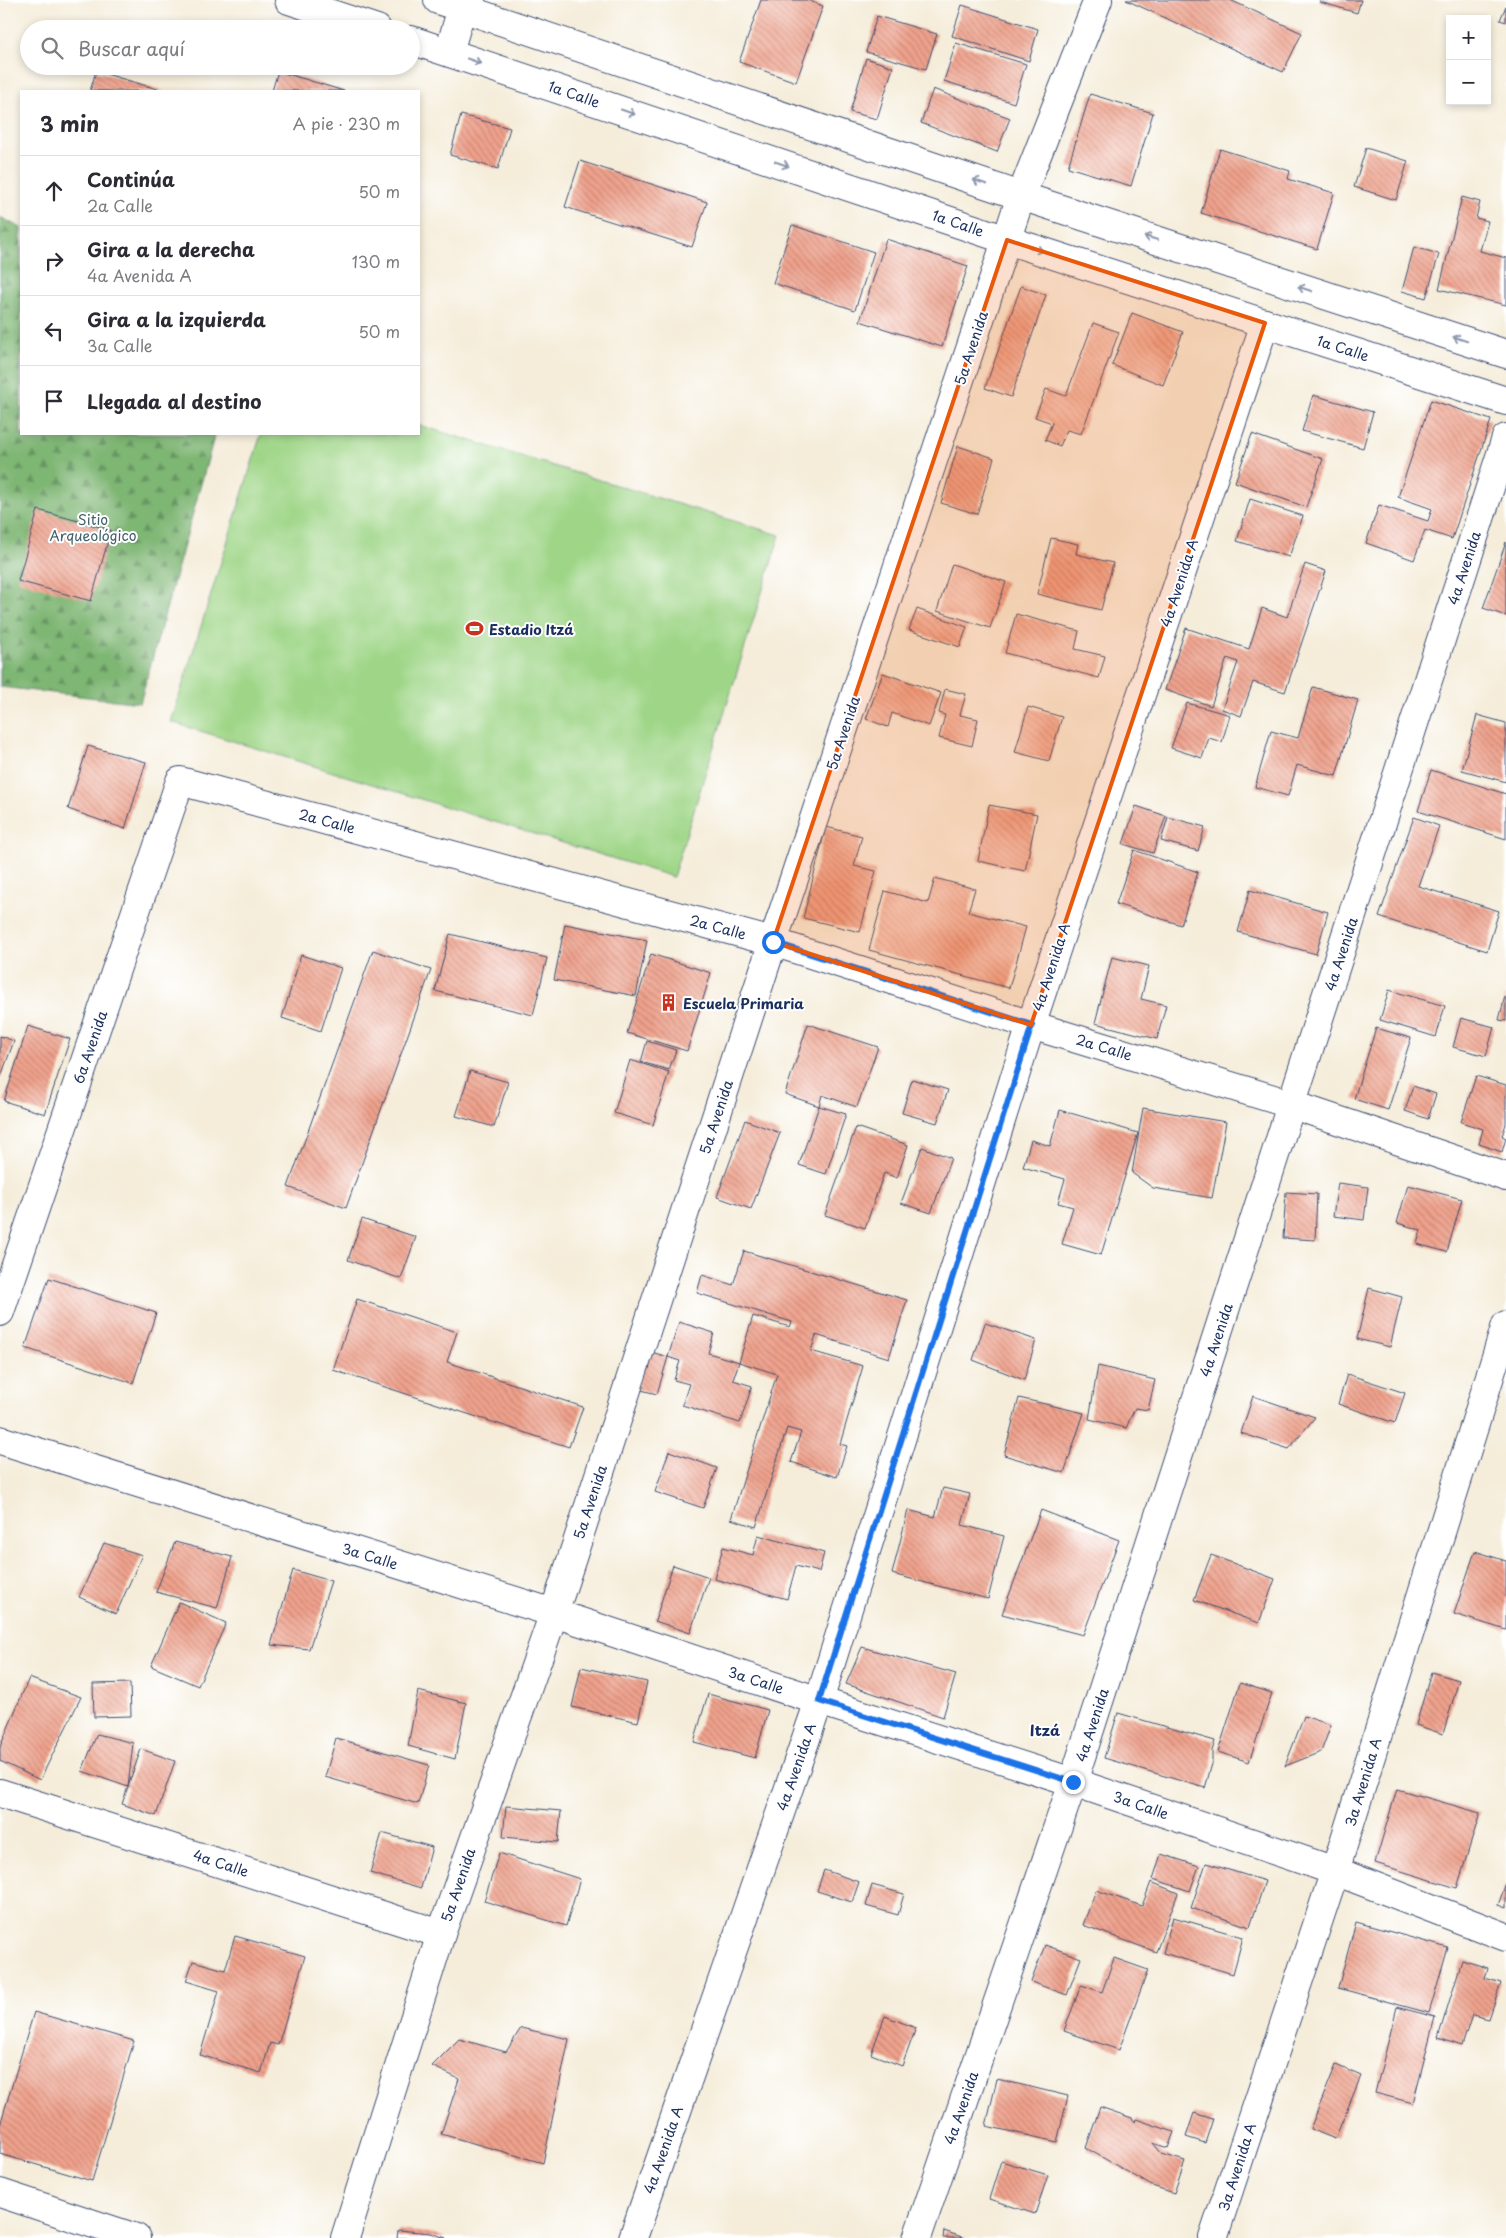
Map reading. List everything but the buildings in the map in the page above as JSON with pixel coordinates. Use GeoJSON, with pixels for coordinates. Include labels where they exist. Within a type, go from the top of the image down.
{"type":"FeatureCollection","features":[{"type":"Feature","properties":{"kind":"street"},"geometry":{"type":"LineString","coordinates":[[288,0],[349,20]]}},
{"type":"Feature","properties":{"kind":"street","name":"5a Avenida"},"geometry":{"type":"LineString","coordinates":[[345,2238],[441,1934],[554,1613],[773,942],[1021,196],[1098,0]]}},
{"type":"Feature","properties":{"kind":"street"},"geometry":{"type":"LineString","coordinates":[[449,52],[457,3],[1021,196],[1506,354]]}},
{"type":"Feature","properties":{"kind":"street","name":"1a Calle"},"geometry":{"type":"LineString","coordinates":[[420,43],[1007,240],[1506,401]]}},
{"type":"Feature","properties":{"kind":"street","name":"4a Avenida A"},"geometry":{"type":"LineString","coordinates":[[633,2238],[819,1701],[1032,1025],[1265,323]]}},
{"type":"Feature","properties":{"kind":"street","name":"4a Avenida"},"geometry":{"type":"LineString","coordinates":[[917,2238],[1073,1782],[1293,1105],[1506,438]]}},
{"type":"Feature","properties":{"kind":"street","name":"2a Calle"},"geometry":{"type":"LineString","coordinates":[[180,781],[773,942],[1032,1025],[1293,1105],[1506,1177]]}},
{"type":"Feature","properties":{"kind":"street","name":"6a Avenida"},"geometry":{"type":"LineString","coordinates":[[0,1312],[180,781]]}},
{"type":"Feature","properties":{"kind":"street","name":"3a Avenida A"},"geometry":{"type":"LineString","coordinates":[[1213,2238],[1335,1871],[1506,1325]]}},
{"type":"Feature","properties":{"kind":"street","name":"3a Calle"},"geometry":{"type":"LineString","coordinates":[[0,1440],[554,1613],[819,1701],[1073,1782],[1335,1871],[1506,1937]]}},
{"type":"Feature","properties":{"kind":"street","name":"4a Calle"},"geometry":{"type":"LineString","coordinates":[[0,1793],[441,1934]]}},
{"type":"Feature","properties":{"kind":"street"},"geometry":{"type":"LineString","coordinates":[[0,2193],[136,2238]]}},
{"type":"Feature","properties":{"kind":"highlighted area"},"geometry":{"type":"Polygon","coordinates":[[[1007,240],[1265,323],[1031,1025],[773,942],[1007,240]]]}},
{"type":"Feature","properties":{"kind":"green space","name":"Sitio Arqueológico"},"geometry":{"type":"Polygon","coordinates":[[[0,217],[20,227],[20,435],[215,435],[140,703],[0,687],[0,217]]]}},
{"type":"Feature","properties":{"kind":"green space","name":"Estadio Itzá"},"geometry":{"type":"Polygon","coordinates":[[[420,425],[780,535],[673,877],[171,722],[261,435],[420,435],[420,425]]]}},
{"type":"Feature","properties":{"kind":"place","name":"Estadio Itzá"},"geometry":{"type":"Point","coordinates":[475,629]}},
{"type":"Feature","properties":{"kind":"place","name":"Escuela Primaria"},"geometry":{"type":"Point","coordinates":[669,1003]}},
{"type":"Feature","properties":{"kind":"district","name":"Itzá"},"geometry":{"type":"Point","coordinates":[1045,1729]}},
{"type":"Feature","properties":{"kind":"route"},"geometry":{"type":"LineString","coordinates":[[773,942],[1032,1025],[819,1701],[1073,1782]]}}]}
